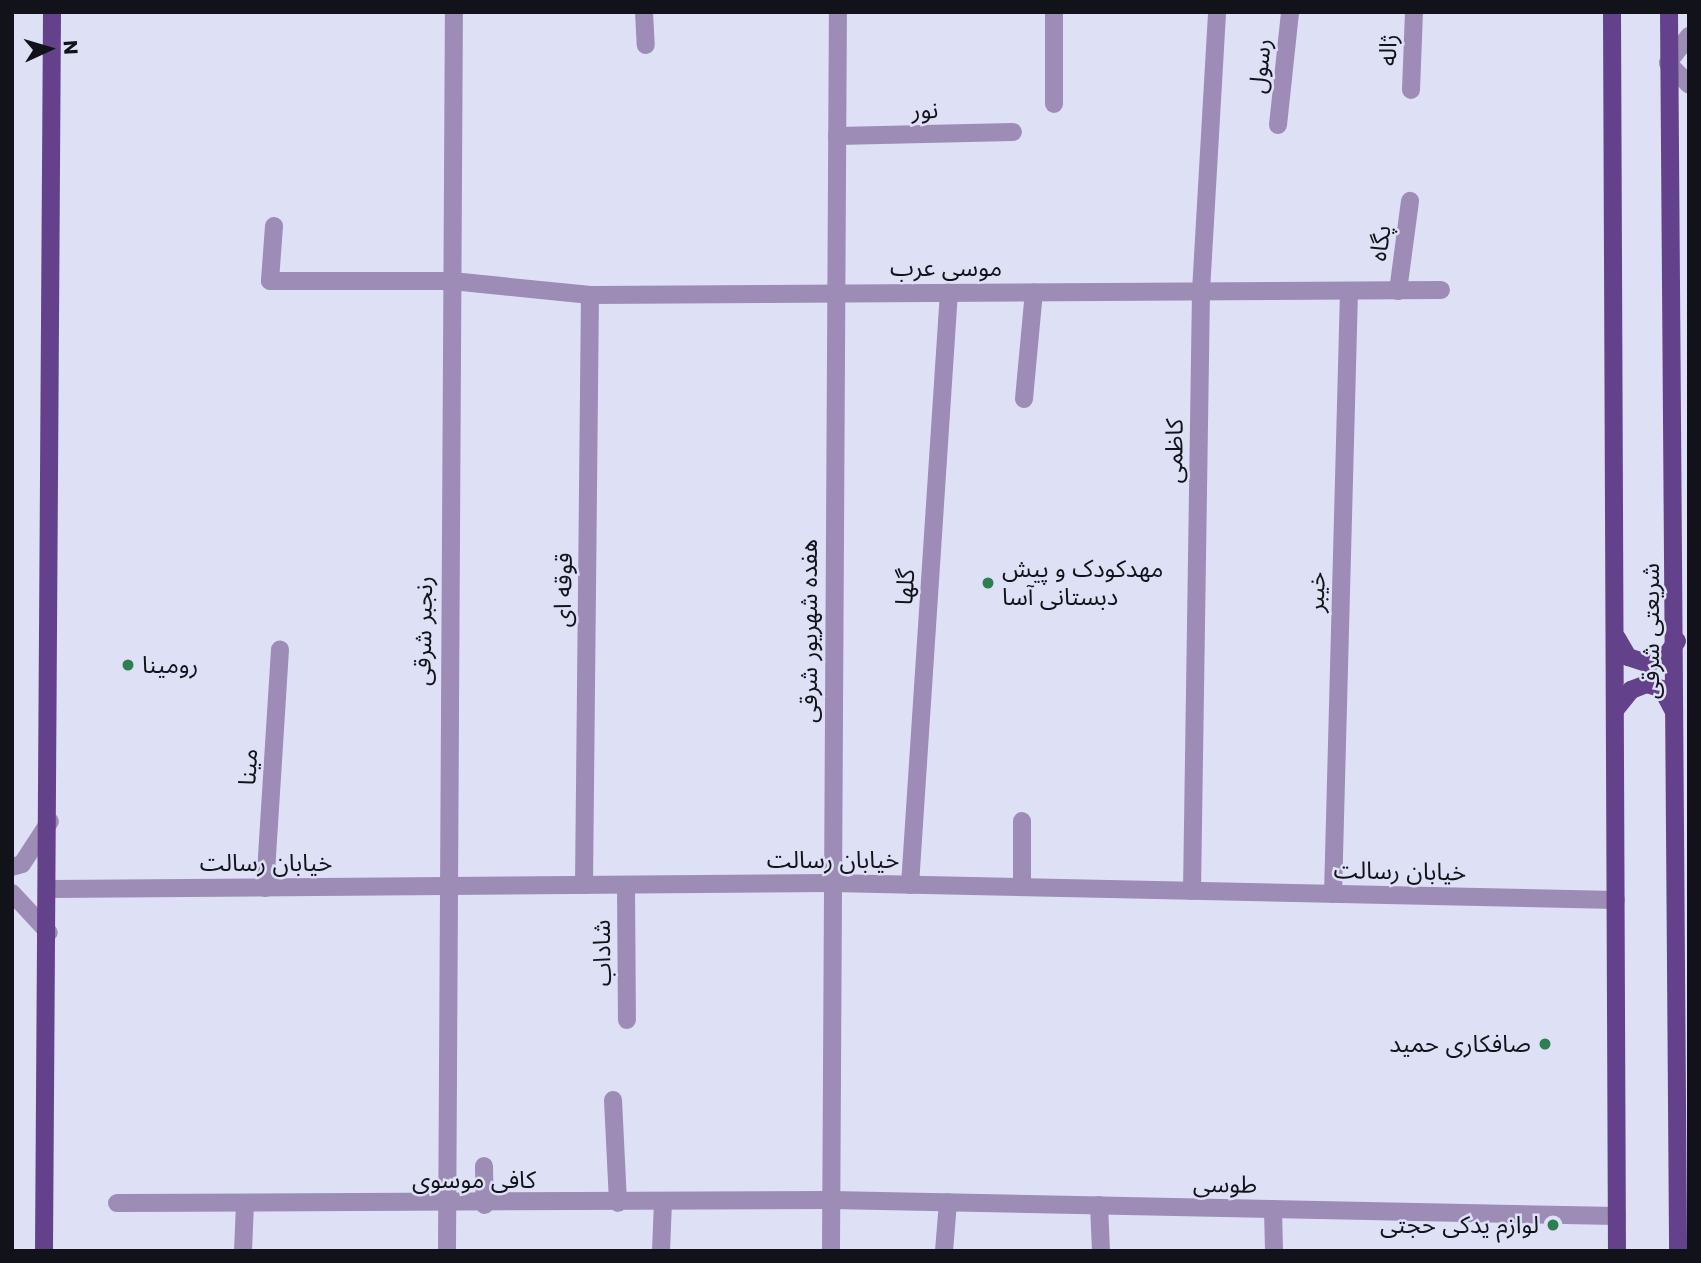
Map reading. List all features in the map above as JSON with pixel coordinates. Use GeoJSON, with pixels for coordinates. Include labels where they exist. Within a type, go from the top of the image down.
{"type":"FeatureCollection","features":[{"type":"Feature","properties":{"kind":"main road"},"geometry":{"type":"LineString","coordinates":[[44,1251],[50,889],[52,12]]}},
{"type":"Feature","properties":{"kind":"main road","name":"شریعتی شرقی"},"geometry":{"type":"LineString","coordinates":[[1612,12],[1617,1251]]}},
{"type":"Feature","properties":{"kind":"main road","name":"شریعتی شرقی"},"geometry":{"type":"LineString","coordinates":[[1669,12],[1677,641],[1675,715],[1683,867],[1678,1251]]}},
{"type":"Feature","properties":{"kind":"main road"},"geometry":{"type":"LineString","coordinates":[[1616,631],[1621,650],[1637,662],[1665,657],[1677,641]]}},
{"type":"Feature","properties":{"kind":"main road"},"geometry":{"type":"LineString","coordinates":[[1615,710],[1632,690],[1647,684],[1667,695],[1675,715]]}},
{"type":"Feature","properties":{"kind":"street","name":"رنجبر شرقی"},"geometry":{"type":"LineString","coordinates":[[447,1251],[445,886],[454,12]]}},
{"type":"Feature","properties":{"kind":"street"},"geometry":{"type":"LineString","coordinates":[[644,12],[646,45]]}},
{"type":"Feature","properties":{"kind":"street","name":"هفده شهریور شرقی"},"geometry":{"type":"LineString","coordinates":[[831,1251],[838,12]]}},
{"type":"Feature","properties":{"kind":"street"},"geometry":{"type":"LineString","coordinates":[[1054,12],[1054,104]]}},
{"type":"Feature","properties":{"kind":"street","name":"کاظمی"},"geometry":{"type":"LineString","coordinates":[[1192,891],[1201,291],[1217,12]]}},
{"type":"Feature","properties":{"kind":"street","name":"رسول"},"geometry":{"type":"LineString","coordinates":[[1278,125],[1290,12]]}},
{"type":"Feature","properties":{"kind":"street","name":"ژاله"},"geometry":{"type":"LineString","coordinates":[[1411,90],[1414,12]]}},
{"type":"Feature","properties":{"kind":"street"},"geometry":{"type":"LineString","coordinates":[[1689,36],[1668,63],[1689,85]]}},
{"type":"Feature","properties":{"kind":"street","name":"نور"},"geometry":{"type":"LineString","coordinates":[[837,136],[1013,132]]}},
{"type":"Feature","properties":{"kind":"street","name":"پگاه"},"geometry":{"type":"LineString","coordinates":[[1398,291],[1410,201]]}},
{"type":"Feature","properties":{"kind":"street","name":"موسی عرب"},"geometry":{"type":"LineString","coordinates":[[274,226],[270,281],[452,281],[590,295],[1441,290]]}},
{"type":"Feature","properties":{"kind":"street","name":"خیبر"},"geometry":{"type":"LineString","coordinates":[[1333,894],[1349,291]]}},
{"type":"Feature","properties":{"kind":"street","name":"گلها"},"geometry":{"type":"LineString","coordinates":[[910,885],[949,292]]}},
{"type":"Feature","properties":{"kind":"street"},"geometry":{"type":"LineString","coordinates":[[1024,399],[1034,292]]}},
{"type":"Feature","properties":{"kind":"street","name":"قوقه ای"},"geometry":{"type":"LineString","coordinates":[[584,885],[590,295]]}},
{"type":"Feature","properties":{"kind":"street","name":"مینا"},"geometry":{"type":"LineString","coordinates":[[265,888],[280,649]]}},
{"type":"Feature","properties":{"kind":"street"},"geometry":{"type":"LineString","coordinates":[[12,867],[22,864],[50,821]]}},
{"type":"Feature","properties":{"kind":"street"},"geometry":{"type":"LineString","coordinates":[[1022,821],[1022,887]]}},
{"type":"Feature","properties":{"kind":"street","name":"خیابان رسالت"},"geometry":{"type":"LineString","coordinates":[[50,889],[832,883],[1616,900]]}},
{"type":"Feature","properties":{"kind":"street","name":"شاداب"},"geometry":{"type":"LineString","coordinates":[[626,885],[627,1020]]}},
{"type":"Feature","properties":{"kind":"street"},"geometry":{"type":"LineString","coordinates":[[12,893],[49,933]]}},
{"type":"Feature","properties":{"kind":"street"},"geometry":{"type":"LineString","coordinates":[[613,1100],[618,1203]]}},
{"type":"Feature","properties":{"kind":"street"},"geometry":{"type":"LineString","coordinates":[[484,1166],[485,1205]]}},
{"type":"Feature","properties":{"kind":"street","name":"کافی موسوی"},"geometry":{"type":"LineString","coordinates":[[117,1203],[485,1205],[831,1200]]}},
{"type":"Feature","properties":{"kind":"street","name":"طوسی"},"geometry":{"type":"LineString","coordinates":[[831,1200],[1617,1216]]}},
{"type":"Feature","properties":{"kind":"street"},"geometry":{"type":"LineString","coordinates":[[661,1251],[663,1202]]}},
{"type":"Feature","properties":{"kind":"street"},"geometry":{"type":"LineString","coordinates":[[944,1251],[948,1202]]}},
{"type":"Feature","properties":{"kind":"street"},"geometry":{"type":"LineString","coordinates":[[243,1251],[245,1204]]}},
{"type":"Feature","properties":{"kind":"street"},"geometry":{"type":"LineString","coordinates":[[1099,1205],[1101,1251]]}},
{"type":"Feature","properties":{"kind":"street"},"geometry":{"type":"LineString","coordinates":[[1273,1209],[1274,1251]]}},
{"type":"Feature","properties":{"kind":"place","name":"مهدکودک و پیش دبستانی آسا"},"geometry":{"type":"Point","coordinates":[988,583]}},
{"type":"Feature","properties":{"kind":"place","name":"رومینا"},"geometry":{"type":"Point","coordinates":[128,665]}},
{"type":"Feature","properties":{"kind":"place","name":"صافکاری حمید"},"geometry":{"type":"Point","coordinates":[1545,1044]}},
{"type":"Feature","properties":{"kind":"place","name":"لوازم یدکی حجتی"},"geometry":{"type":"Point","coordinates":[1553,1225]}}]}
